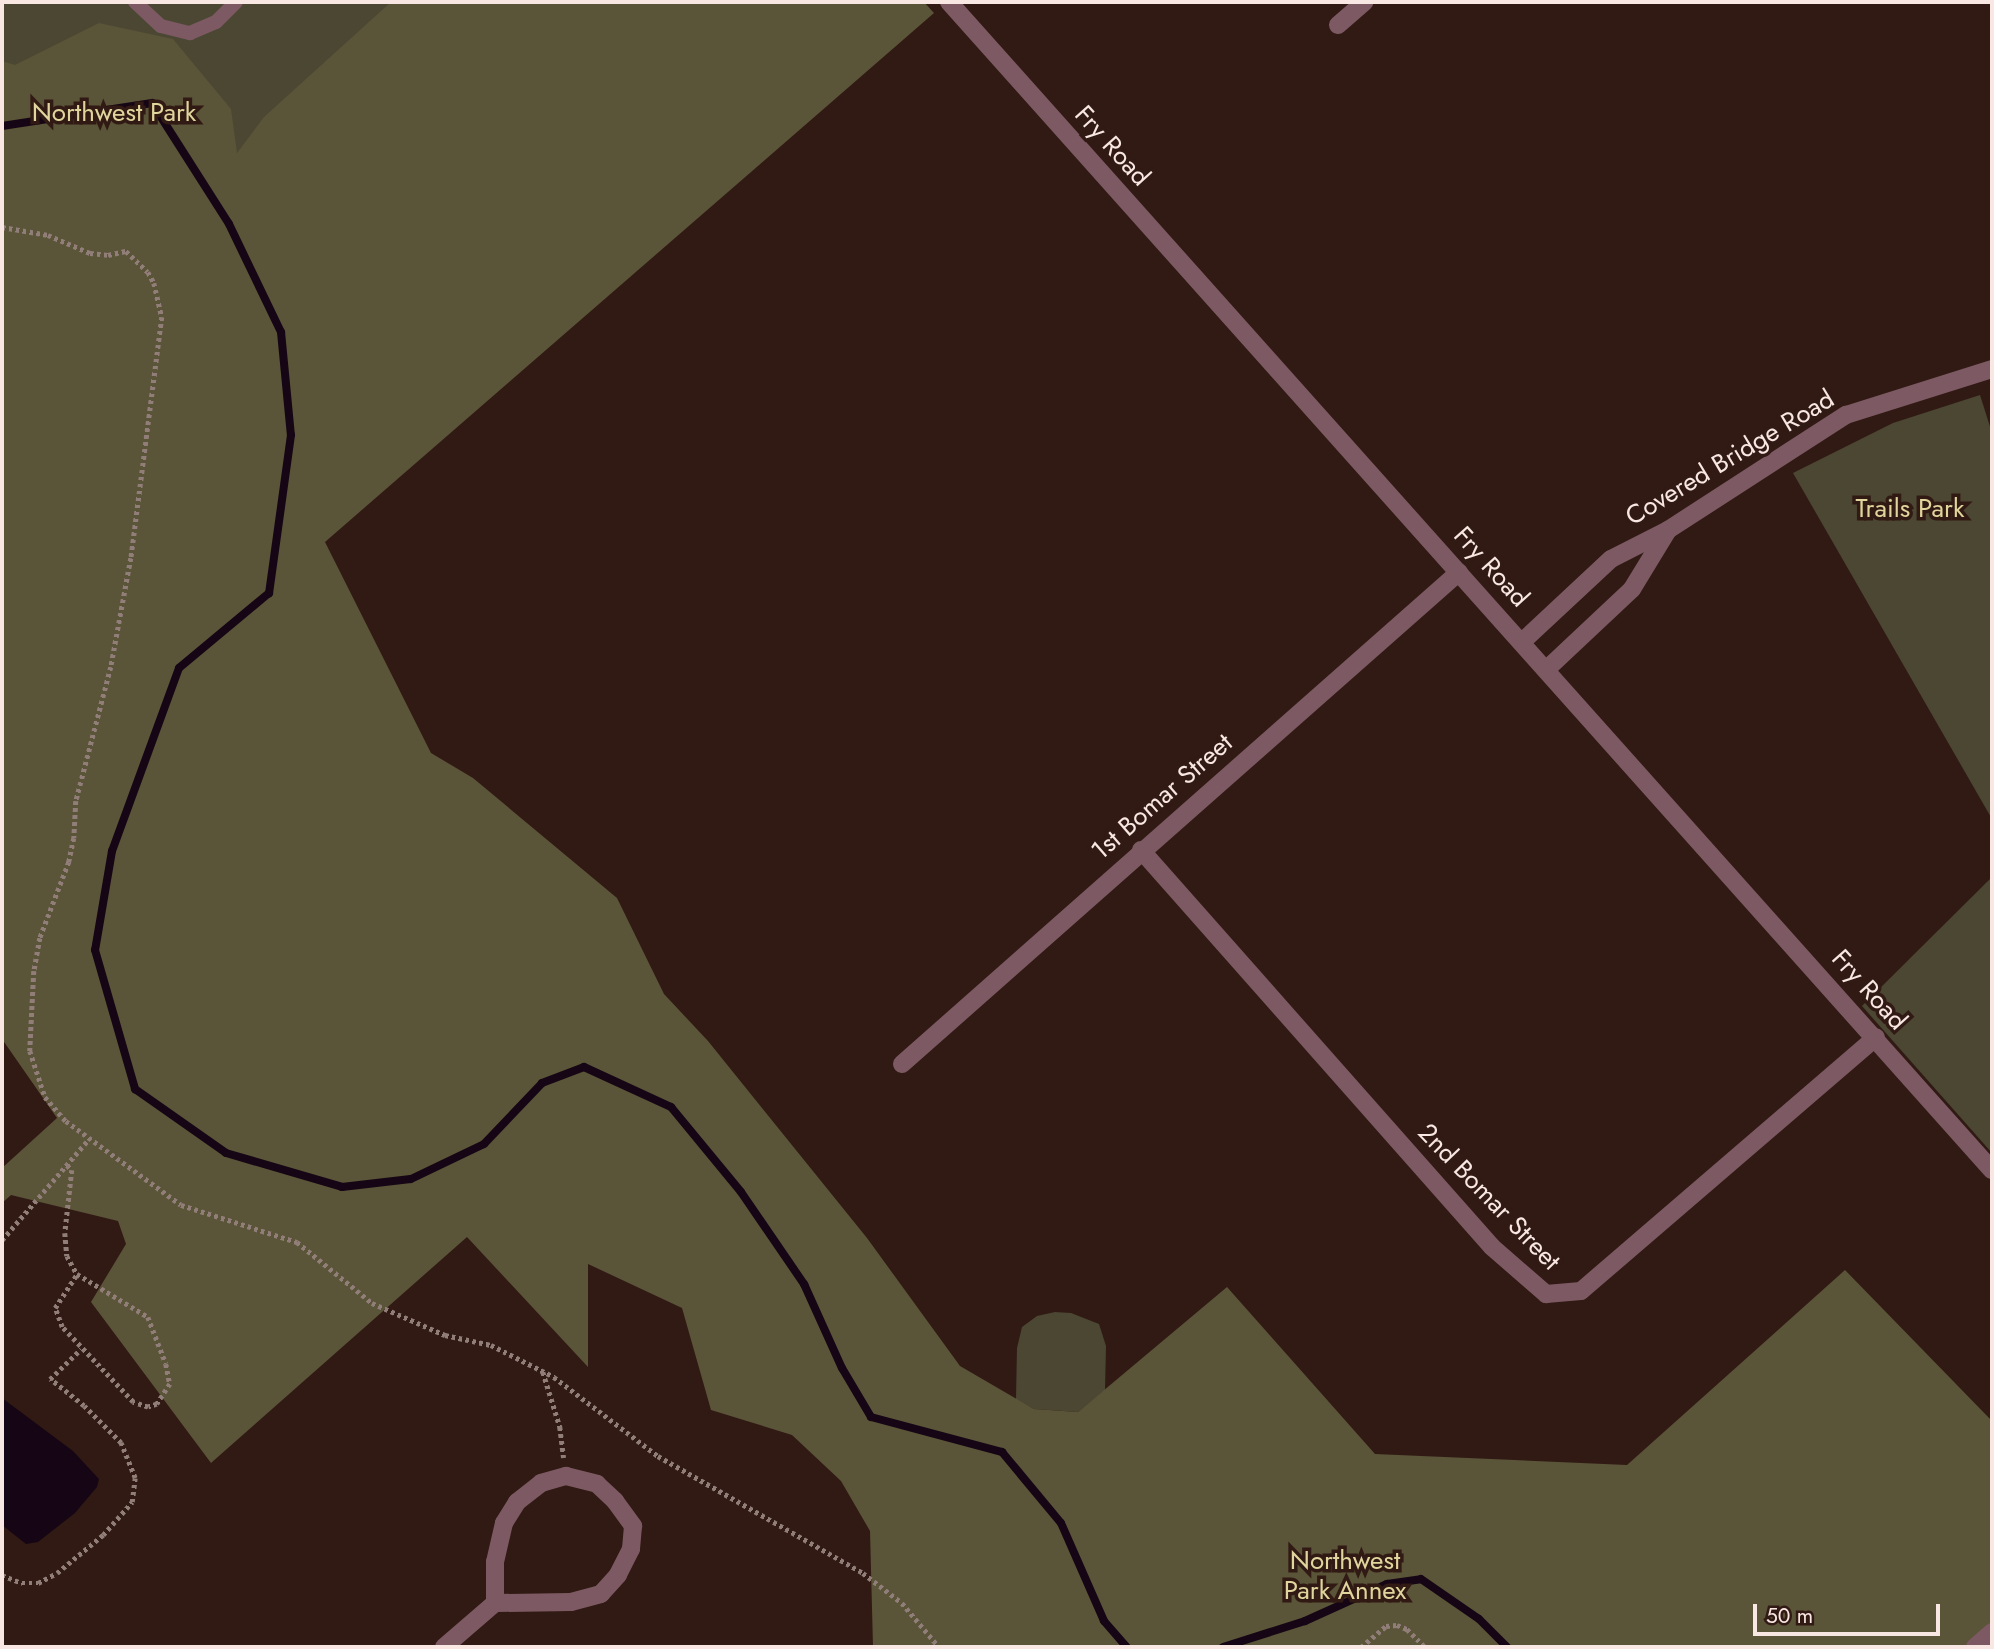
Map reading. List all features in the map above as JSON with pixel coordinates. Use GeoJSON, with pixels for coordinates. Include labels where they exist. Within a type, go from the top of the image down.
{"type":"FeatureCollection","features":[{"type":"Feature","properties":{"kind":"street","name":"Fry Road"},"geometry":{"type":"LineString","coordinates":[[949,2],[1548,668],[1992,1170]]}},
{"type":"Feature","properties":{"kind":"street"},"geometry":{"type":"LineString","coordinates":[[1338,24],[1364,2]]}},
{"type":"Feature","properties":{"kind":"street","name":"Covered Bridge Road"},"geometry":{"type":"LineString","coordinates":[[1523,641],[1611,559],[1668,530],[1846,415],[1992,369]]}},
{"type":"Feature","properties":{"kind":"street","name":"Covered Bridge Road"},"geometry":{"type":"LineString","coordinates":[[1548,668],[1632,589],[1668,530]]}},
{"type":"Feature","properties":{"kind":"street","name":"1st Bomar Street"},"geometry":{"type":"LineString","coordinates":[[902,1064],[1141,850],[1459,572]]}},
{"type":"Feature","properties":{"kind":"street","name":"2nd Bomar Street"},"geometry":{"type":"LineString","coordinates":[[1141,850],[1492,1247],[1546,1294],[1581,1292],[1876,1037]]}},
{"type":"Feature","properties":{"kind":"street"},"geometry":{"type":"LineString","coordinates":[[444,1647],[495,1603],[571,1602],[601,1594],[618,1576],[631,1549],[633,1526],[615,1501],[597,1484],[566,1476],[541,1483],[517,1502],[504,1523],[495,1562],[495,1603]]}},
{"type":"Feature","properties":{"kind":"street"},"geometry":{"type":"LineString","coordinates":[[1975,1647],[1992,1632]]}},
{"type":"Feature","properties":{"kind":"lane"},"geometry":{"type":"LineString","coordinates":[[135,2],[161,26],[190,33],[216,22],[236,2]]}},
{"type":"Feature","properties":{"kind":"path"},"geometry":{"type":"LineString","coordinates":[[2,227],[48,235],[90,253],[108,256],[126,251],[148,272],[161,303],[162,317],[133,545],[111,667],[75,800],[75,838],[69,862],[40,938],[30,1004],[30,1051],[37,1081],[54,1109],[89,1139],[181,1205],[297,1242],[372,1303],[445,1335],[491,1345],[543,1371],[658,1457],[863,1573],[902,1603],[939,1647]]}},
{"type":"Feature","properties":{"kind":"path"},"geometry":{"type":"LineString","coordinates":[[2,1240],[89,1139]]}},
{"type":"Feature","properties":{"kind":"path"},"geometry":{"type":"LineString","coordinates":[[67,1165],[72,1170],[65,1233],[67,1256],[77,1274],[148,1317],[166,1364],[170,1384],[158,1404],[141,1406],[81,1349],[62,1327],[55,1308],[77,1274]]}},
{"type":"Feature","properties":{"kind":"path"},"geometry":{"type":"LineString","coordinates":[[2,1575],[22,1583],[38,1583],[57,1573],[103,1535],[132,1502],[135,1478],[121,1443],[84,1406],[50,1379],[81,1349]]}},
{"type":"Feature","properties":{"kind":"path"},"geometry":{"type":"LineString","coordinates":[[543,1371],[560,1427],[566,1476]]}},
{"type":"Feature","properties":{"kind":"path"},"geometry":{"type":"LineString","coordinates":[[1361,1647],[1386,1626],[1397,1625],[1407,1629],[1425,1647]]}},
{"type":"Feature","properties":{"kind":"green space","name":"Northwest Park"},"geometry":{"type":"Polygon","coordinates":[[[2,2],[410,2],[2,360],[2,2]]]}},
{"type":"Feature","properties":{"kind":"green space","name":"Northwest Park Annex"},"geometry":{"type":"Polygon","coordinates":[[[391,2],[924,2],[934,13],[325,542],[431,753],[473,778],[617,898],[664,994],[708,1041],[867,1238],[960,1366],[1034,1409],[1078,1412],[1227,1287],[1375,1454],[1627,1465],[1845,1270],[1992,1421],[1992,1647],[873,1647],[870,1531],[841,1481],[792,1435],[711,1410],[682,1308],[588,1264],[588,1367],[467,1237],[211,1463],[91,1302],[126,1244],[118,1221],[11,1195],[2,1203],[2,1168],[57,1118],[2,1039],[2,61],[15,65],[99,23],[173,39],[231,109],[237,153],[264,117],[391,2]]]}},
{"type":"Feature","properties":{"kind":"green space","name":"Trails Park"},"geometry":{"type":"Polygon","coordinates":[[[1980,395],[1992,433],[1992,819],[1793,473],[1893,423],[1980,395]]]}},
{"type":"Feature","properties":{"kind":"green space"},"geometry":{"type":"Polygon","coordinates":[[[1992,877],[1992,1153],[1862,1006],[1992,877]]]}},
{"type":"Feature","properties":{"kind":"green space"},"geometry":{"type":"Polygon","coordinates":[[[1055,1312],[1071,1313],[1099,1324],[1106,1346],[1105,1390],[1078,1412],[1034,1409],[1016,1399],[1017,1348],[1022,1327],[1037,1316],[1055,1312]]]}},
{"type":"Feature","properties":{"kind":"shaded area"},"geometry":{"type":"Polygon","coordinates":[[[2,1398],[73,1451],[99,1479],[97,1487],[75,1513],[38,1542],[26,1544],[2,1525],[2,1398]]]}},
{"type":"Feature","properties":{"kind":"waterway"},"geometry":{"type":"LineString","coordinates":[[2,126],[152,103],[229,224],[281,332],[291,435],[269,593],[179,668],[112,851],[95,950],[135,1089],[226,1153],[342,1187],[411,1179],[484,1144],[542,1083],[584,1067],[671,1107],[741,1192],[804,1284],[842,1368],[871,1417],[1002,1452],[1061,1523],[1104,1621],[1127,1647]]}},
{"type":"Feature","properties":{"kind":"waterway"},"geometry":{"type":"LineString","coordinates":[[1223,1647],[1305,1621],[1387,1584],[1421,1579],[1479,1619],[1507,1647]]}}]}
